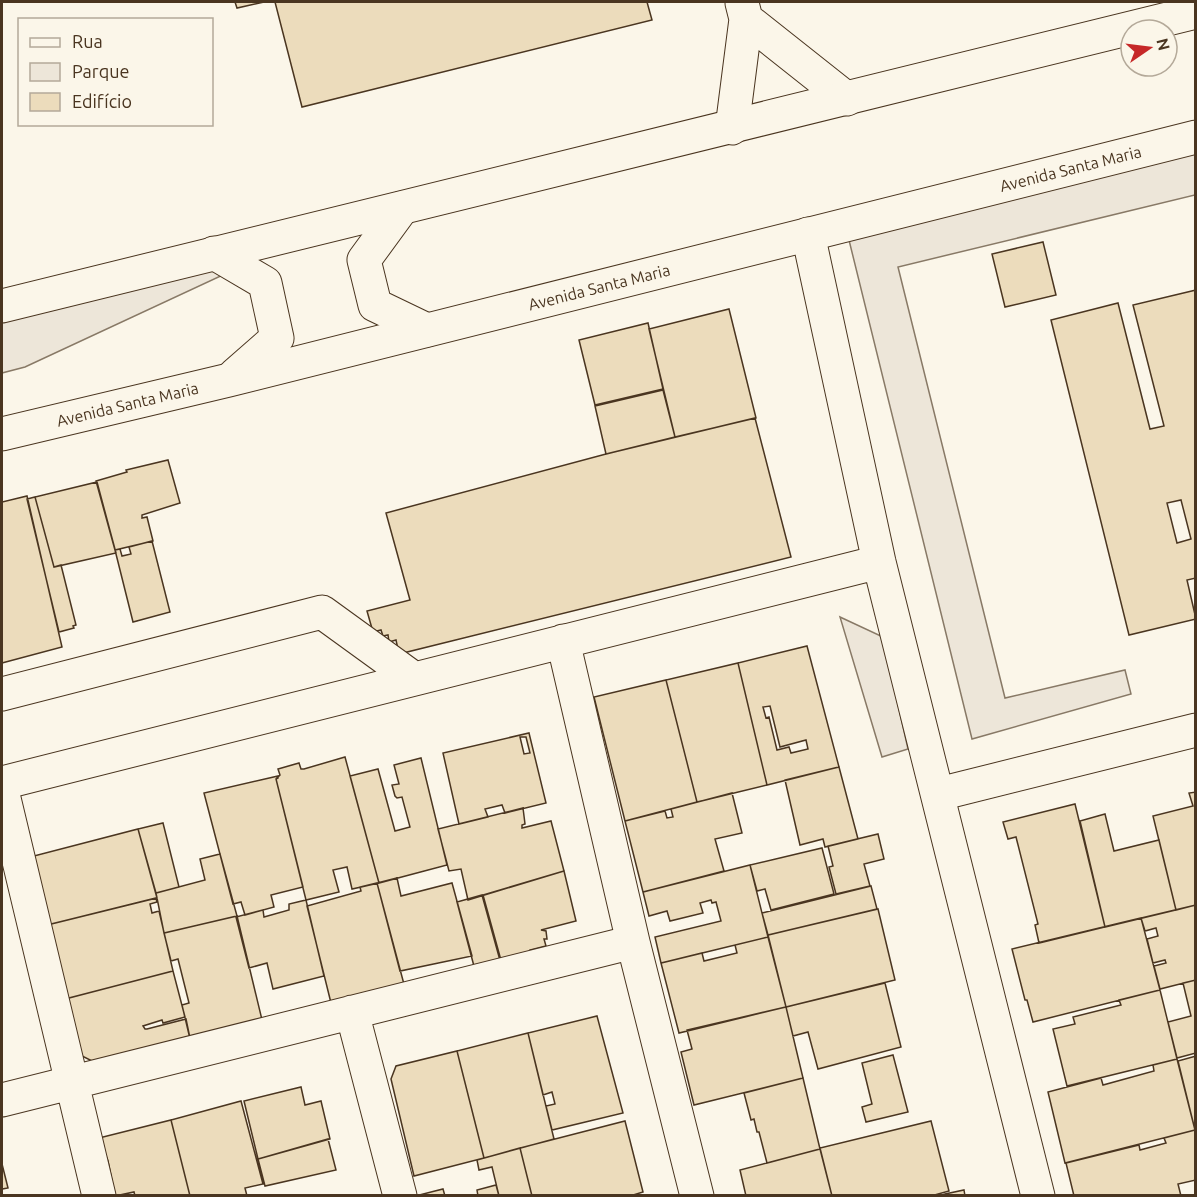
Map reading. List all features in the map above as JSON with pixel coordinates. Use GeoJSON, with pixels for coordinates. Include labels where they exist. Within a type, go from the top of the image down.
{"type":"FeatureCollection","features":[{"type":"Feature","properties":{"kind":"street"},"geometry":{"type":"LineString","coordinates":[[744,10],[847,99]]}},
{"type":"Feature","properties":{"kind":"street"},"geometry":{"type":"LineString","coordinates":[[732,128],[744,10]]}},
{"type":"Feature","properties":{"kind":"street"},"geometry":{"type":"LineString","coordinates":[[2,306],[1196,12]]}},
{"type":"Feature","properties":{"kind":"street","name":"Avenida Santa Maria"},"geometry":{"type":"LineString","coordinates":[[2,434],[229,380],[1196,137]]}},
{"type":"Feature","properties":{"kind":"street"},"geometry":{"type":"LineString","coordinates":[[402,208],[364,260],[375,305],[427,330]]}},
{"type":"Feature","properties":{"kind":"street"},"geometry":{"type":"LineString","coordinates":[[808,234],[879,561],[1038,1196]]}},
{"type":"Feature","properties":{"kind":"street"},"geometry":{"type":"LineString","coordinates":[[214,253],[265,283],[277,338],[229,380]]}},
{"type":"Feature","properties":{"kind":"street"},"geometry":{"type":"LineString","coordinates":[[2,783],[879,561]]}},
{"type":"Feature","properties":{"kind":"street"},"geometry":{"type":"LineString","coordinates":[[2,694],[322,612],[413,678]]}},
{"type":"Feature","properties":{"kind":"street"},"geometry":{"type":"LineString","coordinates":[[563,641],[633,942],[697,1196]]}},
{"type":"Feature","properties":{"kind":"street"},"geometry":{"type":"LineString","coordinates":[[939,794],[1196,730]]}},
{"type":"Feature","properties":{"kind":"street"},"geometry":{"type":"LineString","coordinates":[[2,790],[99,1196]]}},
{"type":"Feature","properties":{"kind":"street"},"geometry":{"type":"LineString","coordinates":[[2,1100],[633,942]]}},
{"type":"Feature","properties":{"kind":"street"},"geometry":{"type":"LineString","coordinates":[[352,1012],[400,1196]]}},
{"type":"Feature","properties":{"kind":"green space"},"geometry":{"type":"Polygon","coordinates":[[[1195,151],[1195,195],[898,267],[1005,698],[1125,670],[1131,694],[972,739],[848,236],[1195,151]]]}},
{"type":"Feature","properties":{"kind":"green space"},"geometry":{"type":"Polygon","coordinates":[[[217,264],[225,274],[25,367],[2,373],[2,318],[217,264]]]}},
{"type":"Feature","properties":{"kind":"green space"},"geometry":{"type":"Polygon","coordinates":[[[840,617],[883,637],[908,749],[882,757],[840,617]]]}},
{"type":"Feature","properties":{"kind":"building"},"geometry":{"type":"Polygon","coordinates":[[[235,2],[264,2],[237,8],[235,2]]]}},
{"type":"Feature","properties":{"kind":"building"},"geometry":{"type":"Polygon","coordinates":[[[275,2],[647,2],[652,20],[302,107],[275,2]]]}},
{"type":"Feature","properties":{"kind":"building"},"geometry":{"type":"Polygon","coordinates":[[[1043,242],[1056,295],[1005,307],[992,254],[1043,242]]]}},
{"type":"Feature","properties":{"kind":"building"},"geometry":{"type":"Polygon","coordinates":[[[1196,290],[1196,578],[1187,580],[1196,619],[1129,635],[1051,320],[1118,303],[1150,429],[1164,426],[1133,305],[1196,290]],[[1181,500],[1167,503],[1177,543],[1191,539],[1181,500]]]}},
{"type":"Feature","properties":{"kind":"building"},"geometry":{"type":"Polygon","coordinates":[[[729,309],[756,418],[675,437],[649,329],[729,309]]]}},
{"type":"Feature","properties":{"kind":"building"},"geometry":{"type":"Polygon","coordinates":[[[648,323],[663,389],[595,405],[579,340],[648,323]]]}},
{"type":"Feature","properties":{"kind":"building"},"geometry":{"type":"Polygon","coordinates":[[[663,390],[675,437],[606,454],[595,406],[663,390]]]}},
{"type":"Feature","properties":{"kind":"building"},"geometry":{"type":"Polygon","coordinates":[[[755,418],[791,557],[399,654],[396,640],[389,642],[388,635],[383,636],[381,630],[373,632],[367,611],[410,600],[386,513],[606,454],[755,418]]]}},
{"type":"Feature","properties":{"kind":"building"},"geometry":{"type":"Polygon","coordinates":[[[168,460],[180,503],[142,515],[142,518],[147,517],[153,541],[115,550],[96,481],[127,472],[126,470],[168,460]]]}},
{"type":"Feature","properties":{"kind":"building"},"geometry":{"type":"Polygon","coordinates":[[[97,482],[116,553],[54,567],[35,497],[97,482]]]}},
{"type":"Feature","properties":{"kind":"building"},"geometry":{"type":"Polygon","coordinates":[[[27,496],[62,647],[2,663],[2,502],[27,496]]]}},
{"type":"Feature","properties":{"kind":"building"},"geometry":{"type":"Polygon","coordinates":[[[35,497],[54,567],[61,565],[76,625],[73,626],[74,628],[59,632],[27,499],[35,497]]]}},
{"type":"Feature","properties":{"kind":"building"},"geometry":{"type":"Polygon","coordinates":[[[152,541],[170,612],[133,622],[115,550],[120,549],[122,556],[131,554],[129,547],[152,541]]]}},
{"type":"Feature","properties":{"kind":"building"},"geometry":{"type":"Polygon","coordinates":[[[807,646],[839,767],[767,785],[738,663],[807,646]],[[770,706],[763,707],[766,718],[769,717],[777,750],[789,747],[791,753],[808,749],[806,740],[780,747],[770,706]]]}},
{"type":"Feature","properties":{"kind":"building"},"geometry":{"type":"Polygon","coordinates":[[[738,663],[767,785],[697,802],[666,680],[738,663]]]}},
{"type":"Feature","properties":{"kind":"building"},"geometry":{"type":"Polygon","coordinates":[[[666,680],[697,802],[625,821],[594,697],[666,680]]]}},
{"type":"Feature","properties":{"kind":"building"},"geometry":{"type":"Polygon","coordinates":[[[529,733],[546,803],[505,813],[502,805],[485,809],[488,817],[459,824],[443,753],[529,733]],[[520,737],[524,754],[530,753],[526,737],[520,737]]]}},
{"type":"Feature","properties":{"kind":"building"},"geometry":{"type":"Polygon","coordinates":[[[345,757],[379,883],[352,889],[347,867],[333,870],[339,892],[306,900],[276,779],[280,775],[278,769],[299,763],[301,769],[304,769],[345,757]]]}},
{"type":"Feature","properties":{"kind":"building"},"geometry":{"type":"Polygon","coordinates":[[[421,758],[447,865],[379,883],[350,776],[378,769],[395,831],[410,827],[402,797],[395,796],[392,785],[399,784],[394,765],[421,758]]]}},
{"type":"Feature","properties":{"kind":"building"},"geometry":{"type":"Polygon","coordinates":[[[839,767],[858,839],[825,847],[823,839],[800,845],[785,780],[839,767]]]}},
{"type":"Feature","properties":{"kind":"building"},"geometry":{"type":"Polygon","coordinates":[[[278,776],[276,779],[303,887],[271,895],[274,907],[245,915],[241,902],[233,904],[204,793],[278,776]]]}},
{"type":"Feature","properties":{"kind":"building"},"geometry":{"type":"Polygon","coordinates":[[[1196,792],[1196,905],[1176,910],[1153,816],[1193,806],[1189,793],[1196,792]]]}},
{"type":"Feature","properties":{"kind":"building"},"geometry":{"type":"Polygon","coordinates":[[[732,793],[742,833],[715,839],[724,871],[643,892],[625,821],[665,811],[667,818],[673,817],[671,809],[732,793]]]}},
{"type":"Feature","properties":{"kind":"building"},"geometry":{"type":"Polygon","coordinates":[[[1075,804],[1105,927],[1039,943],[1035,925],[1038,924],[1016,837],[1008,839],[1003,822],[1075,804]]]}},
{"type":"Feature","properties":{"kind":"building"},"geometry":{"type":"Polygon","coordinates":[[[523,808],[525,824],[522,828],[551,821],[564,871],[468,900],[461,869],[449,871],[438,829],[523,808]]]}},
{"type":"Feature","properties":{"kind":"building"},"geometry":{"type":"Polygon","coordinates":[[[1105,814],[1114,851],[1159,840],[1176,910],[1105,927],[1080,821],[1105,814]]]}},
{"type":"Feature","properties":{"kind":"building"},"geometry":{"type":"Polygon","coordinates":[[[163,823],[179,887],[156,893],[138,829],[163,823]]]}},
{"type":"Feature","properties":{"kind":"building"},"geometry":{"type":"Polygon","coordinates":[[[138,829],[157,898],[47,925],[30,857],[138,829]]]}},
{"type":"Feature","properties":{"kind":"building"},"geometry":{"type":"Polygon","coordinates":[[[878,834],[884,859],[864,864],[870,886],[836,894],[829,867],[833,866],[828,846],[878,834]]]}},
{"type":"Feature","properties":{"kind":"building"},"geometry":{"type":"Polygon","coordinates":[[[822,848],[834,894],[771,910],[765,889],[757,891],[750,865],[822,848]]]}},
{"type":"Feature","properties":{"kind":"building"},"geometry":{"type":"Polygon","coordinates":[[[220,854],[237,916],[164,933],[156,893],[205,880],[200,859],[220,854]]]}},
{"type":"Feature","properties":{"kind":"building"},"geometry":{"type":"Polygon","coordinates":[[[750,865],[768,937],[661,963],[655,937],[721,921],[716,902],[712,903],[711,900],[700,903],[703,913],[670,921],[667,911],[649,916],[643,892],[750,865]]]}},
{"type":"Feature","properties":{"kind":"building"},"geometry":{"type":"Polygon","coordinates":[[[564,871],[576,921],[541,930],[546,931],[547,939],[544,939],[546,946],[530,950],[531,956],[502,964],[483,895],[564,871]]]}},
{"type":"Feature","properties":{"kind":"building"},"geometry":{"type":"Polygon","coordinates":[[[397,878],[401,896],[452,883],[472,956],[400,971],[377,883],[397,878]]]}},
{"type":"Feature","properties":{"kind":"building"},"geometry":{"type":"Polygon","coordinates":[[[377,883],[405,988],[332,1007],[307,906],[361,891],[360,887],[377,883]]]}},
{"type":"Feature","properties":{"kind":"building"},"geometry":{"type":"Polygon","coordinates":[[[871,886],[877,909],[768,935],[762,913],[871,886]]]}},
{"type":"Feature","properties":{"kind":"building"},"geometry":{"type":"Polygon","coordinates":[[[482,895],[501,964],[475,970],[457,902],[482,895]]]}},
{"type":"Feature","properties":{"kind":"building"},"geometry":{"type":"Polygon","coordinates":[[[156,898],[157,902],[150,904],[152,913],[159,911],[173,971],[65,999],[47,925],[156,898]]]}},
{"type":"Feature","properties":{"kind":"building"},"geometry":{"type":"Polygon","coordinates":[[[306,900],[324,976],[273,989],[267,963],[249,968],[236,917],[263,910],[264,917],[289,910],[289,904],[306,900]]]}},
{"type":"Feature","properties":{"kind":"building"},"geometry":{"type":"Polygon","coordinates":[[[1196,905],[1196,980],[1160,989],[1154,966],[1166,963],[1165,960],[1153,963],[1147,939],[1158,936],[1156,928],[1145,931],[1141,918],[1196,905]]]}},
{"type":"Feature","properties":{"kind":"building"},"geometry":{"type":"Polygon","coordinates":[[[878,909],[895,980],[786,1007],[768,935],[878,909]]]}},
{"type":"Feature","properties":{"kind":"building"},"geometry":{"type":"Polygon","coordinates":[[[237,916],[263,1024],[191,1043],[182,1005],[189,1003],[178,959],[171,961],[164,933],[237,916]]]}},
{"type":"Feature","properties":{"kind":"building"},"geometry":{"type":"Polygon","coordinates":[[[1141,918],[1160,990],[1033,1022],[1012,949],[1141,918]]]}},
{"type":"Feature","properties":{"kind":"building"},"geometry":{"type":"Polygon","coordinates":[[[768,937],[786,1007],[679,1033],[661,963],[702,953],[704,961],[737,953],[735,945],[768,937]]]}},
{"type":"Feature","properties":{"kind":"building"},"geometry":{"type":"Polygon","coordinates":[[[173,971],[185,1017],[163,1023],[162,1020],[143,1026],[147,1029],[186,1019],[191,1043],[100,1065],[78,1054],[65,999],[173,971]]]}},
{"type":"Feature","properties":{"kind":"building"},"geometry":{"type":"Polygon","coordinates":[[[1196,980],[1196,1053],[1177,1058],[1168,1022],[1191,1016],[1183,983],[1196,980]]]}},
{"type":"Feature","properties":{"kind":"building"},"geometry":{"type":"Polygon","coordinates":[[[885,983],[901,1047],[818,1069],[808,1032],[793,1036],[786,1007],[885,983]]]}},
{"type":"Feature","properties":{"kind":"building"},"geometry":{"type":"Polygon","coordinates":[[[1160,990],[1177,1059],[1067,1086],[1053,1029],[1075,1024],[1073,1017],[1121,1005],[1119,1000],[1160,990]]]}},
{"type":"Feature","properties":{"kind":"building"},"geometry":{"type":"Polygon","coordinates":[[[786,1007],[803,1078],[694,1105],[681,1052],[692,1049],[687,1030],[786,1007]]]}},
{"type":"Feature","properties":{"kind":"building"},"geometry":{"type":"Polygon","coordinates":[[[597,1016],[623,1113],[552,1130],[546,1106],[555,1104],[552,1092],[543,1095],[528,1033],[597,1016]]]}},
{"type":"Feature","properties":{"kind":"building"},"geometry":{"type":"Polygon","coordinates":[[[528,1033],[554,1139],[484,1158],[457,1051],[528,1033]]]}},
{"type":"Feature","properties":{"kind":"building"},"geometry":{"type":"Polygon","coordinates":[[[457,1051],[484,1158],[414,1176],[391,1079],[396,1066],[457,1051]]]}},
{"type":"Feature","properties":{"kind":"building"},"geometry":{"type":"Polygon","coordinates":[[[893,1055],[908,1112],[866,1122],[862,1107],[872,1104],[862,1063],[893,1055]]]}},
{"type":"Feature","properties":{"kind":"building"},"geometry":{"type":"Polygon","coordinates":[[[1196,1056],[1196,1130],[1195,1130],[1178,1061],[1196,1056]]]}},
{"type":"Feature","properties":{"kind":"building"},"geometry":{"type":"Polygon","coordinates":[[[1177,1059],[1195,1130],[1065,1163],[1048,1092],[1101,1078],[1103,1085],[1154,1071],[1153,1065],[1177,1059]]]}},
{"type":"Feature","properties":{"kind":"building"},"geometry":{"type":"Polygon","coordinates":[[[803,1078],[820,1149],[767,1163],[759,1132],[757,1132],[754,1119],[751,1120],[744,1093],[803,1078]]]}},
{"type":"Feature","properties":{"kind":"building"},"geometry":{"type":"Polygon","coordinates":[[[301,1087],[305,1105],[321,1101],[330,1139],[258,1159],[244,1101],[301,1087]]]}},
{"type":"Feature","properties":{"kind":"building"},"geometry":{"type":"Polygon","coordinates":[[[241,1101],[263,1184],[245,1188],[247,1196],[190,1196],[171,1120],[241,1101]]]}},
{"type":"Feature","properties":{"kind":"building"},"geometry":{"type":"Polygon","coordinates":[[[171,1120],[190,1196],[135,1196],[134,1192],[115,1196],[108,1161],[99,1138],[171,1120]]]}},
{"type":"Feature","properties":{"kind":"building"},"geometry":{"type":"Polygon","coordinates":[[[625,1121],[643,1192],[630,1196],[532,1196],[520,1148],[625,1121]]]}},
{"type":"Feature","properties":{"kind":"building"},"geometry":{"type":"Polygon","coordinates":[[[931,1121],[949,1191],[931,1196],[832,1196],[820,1148],[931,1121]]]}},
{"type":"Feature","properties":{"kind":"building"},"geometry":{"type":"Polygon","coordinates":[[[1195,1130],[1196,1180],[1178,1184],[1181,1196],[1074,1196],[1066,1163],[1139,1145],[1140,1150],[1166,1143],[1164,1138],[1195,1130]]]}},
{"type":"Feature","properties":{"kind":"building"},"geometry":{"type":"Polygon","coordinates":[[[328,1139],[336,1170],[265,1186],[258,1159],[328,1139]]]}},
{"type":"Feature","properties":{"kind":"building"},"geometry":{"type":"Polygon","coordinates":[[[520,1148],[532,1196],[499,1196],[492,1167],[479,1170],[477,1160],[520,1148]]]}},
{"type":"Feature","properties":{"kind":"building"},"geometry":{"type":"Polygon","coordinates":[[[820,1149],[832,1196],[746,1196],[740,1170],[820,1149]]]}},
{"type":"Feature","properties":{"kind":"building"},"geometry":{"type":"Polygon","coordinates":[[[2,1164],[8,1188],[2,1189],[2,1164]]]}},
{"type":"Feature","properties":{"kind":"building"},"geometry":{"type":"Polygon","coordinates":[[[496,1185],[499,1196],[478,1196],[477,1190],[496,1185]]]}},
{"type":"Feature","properties":{"kind":"building"},"geometry":{"type":"Polygon","coordinates":[[[443,1189],[445,1196],[419,1196],[419,1195],[443,1189]]]}},
{"type":"Feature","properties":{"kind":"building"},"geometry":{"type":"Polygon","coordinates":[[[964,1190],[965,1196],[940,1196],[945,1194],[964,1190]]]}}]}
